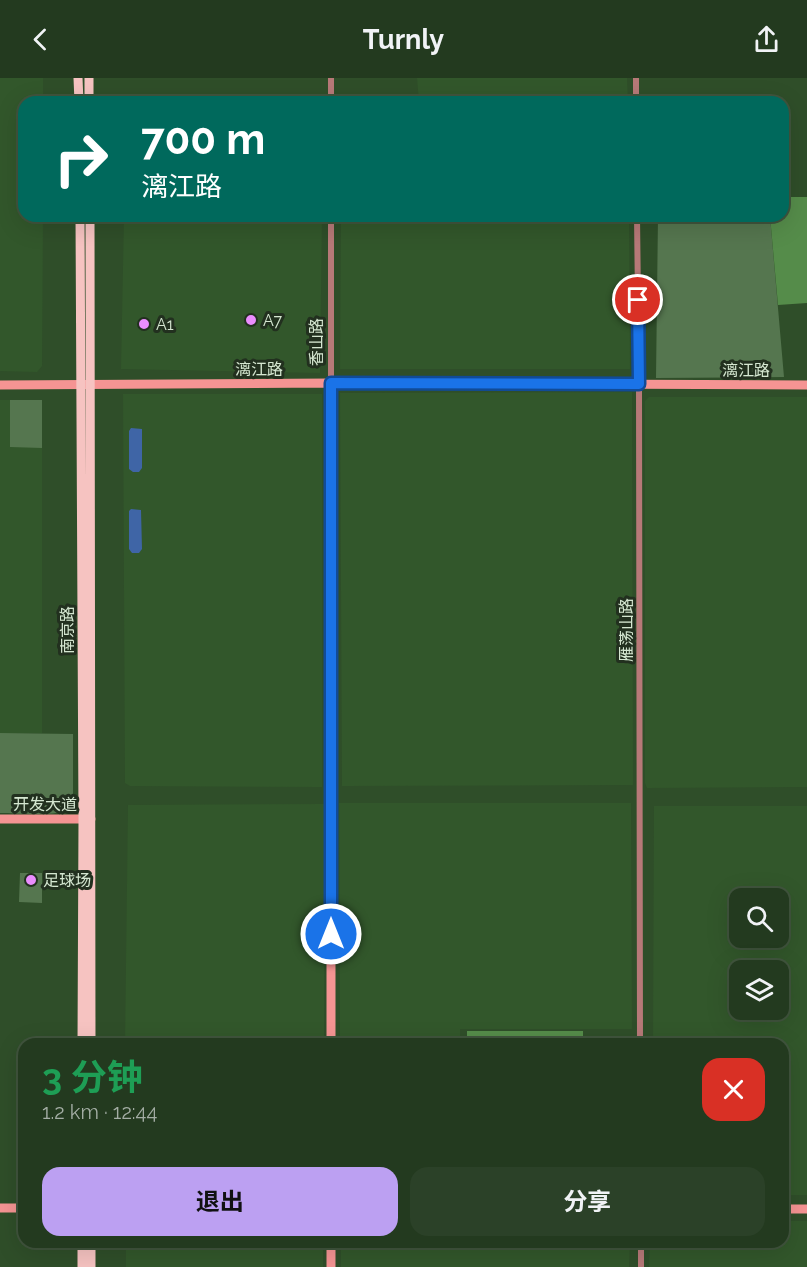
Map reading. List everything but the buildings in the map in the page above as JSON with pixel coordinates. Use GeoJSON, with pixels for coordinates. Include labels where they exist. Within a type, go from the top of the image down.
{"type":"FeatureCollection","features":[{"type":"Feature","properties":{"kind":"main road"},"geometry":{"type":"LineString","coordinates":[[78,78],[79,96]]}},
{"type":"Feature","properties":{"kind":"main road"},"geometry":{"type":"LineString","coordinates":[[89,78],[89,96]]}},
{"type":"Feature","properties":{"kind":"main road","name":"南京路"},"geometry":{"type":"LineString","coordinates":[[80,222],[86,385],[87,819],[91,1038]]}},
{"type":"Feature","properties":{"kind":"main road","name":"南京路"},"geometry":{"type":"LineString","coordinates":[[86,385],[90,354],[90,222]]}},
{"type":"Feature","properties":{"kind":"main road","name":"南京路"},"geometry":{"type":"LineString","coordinates":[[82,1038],[87,819]]}},
{"type":"Feature","properties":{"kind":"main road"},"geometry":{"type":"LineString","coordinates":[[82,1248],[82,1267]]}},
{"type":"Feature","properties":{"kind":"main road"},"geometry":{"type":"LineString","coordinates":[[91,1248],[92,1267]]}},
{"type":"Feature","properties":{"kind":"street"},"geometry":{"type":"LineString","coordinates":[[331,78],[331,96]]}},
{"type":"Feature","properties":{"kind":"street"},"geometry":{"type":"LineString","coordinates":[[636,78],[636,96]]}},
{"type":"Feature","properties":{"kind":"street","name":"香山路"},"geometry":{"type":"LineString","coordinates":[[331,222],[331,1038]]}},
{"type":"Feature","properties":{"kind":"street","name":"雁荡山路"},"geometry":{"type":"LineString","coordinates":[[637,222],[640,1038]]}},
{"type":"Feature","properties":{"kind":"street"},"geometry":{"type":"LineString","coordinates":[[90,354],[94,373],[100,379],[142,385]]}},
{"type":"Feature","properties":{"kind":"street","name":"漓江路"},"geometry":{"type":"LineString","coordinates":[[0,385],[331,383],[807,385]]}},
{"type":"Feature","properties":{"kind":"street","name":"开发大道"},"geometry":{"type":"LineString","coordinates":[[0,819],[87,819]]}},
{"type":"Feature","properties":{"kind":"street"},"geometry":{"type":"LineString","coordinates":[[0,1208],[18,1208]]}},
{"type":"Feature","properties":{"kind":"street"},"geometry":{"type":"LineString","coordinates":[[789,1209],[807,1209]]}},
{"type":"Feature","properties":{"kind":"street"},"geometry":{"type":"LineString","coordinates":[[331,1248],[331,1267]]}},
{"type":"Feature","properties":{"kind":"street"},"geometry":{"type":"LineString","coordinates":[[641,1248],[641,1267]]}},
{"type":"Feature","properties":{"kind":"shaded area"},"geometry":{"type":"Polygon","coordinates":[[[0,78],[43,78],[43,96],[18,96],[18,222],[43,222],[42,366],[37,372],[0,371],[0,78]]]}},
{"type":"Feature","properties":{"kind":"shaded area"},"geometry":{"type":"Polygon","coordinates":[[[417,78],[627,78],[628,96],[418,96],[417,78]]]}},
{"type":"Feature","properties":{"kind":"shaded area"},"geometry":{"type":"Polygon","coordinates":[[[789,197],[807,197],[807,303],[778,305],[771,222],[789,222],[789,197]]]}},
{"type":"Feature","properties":{"kind":"shaded area"},"geometry":{"type":"Polygon","coordinates":[[[124,222],[322,222],[320,373],[121,369],[124,222]]]}},
{"type":"Feature","properties":{"kind":"shaded area"},"geometry":{"type":"Polygon","coordinates":[[[341,222],[629,222],[630,369],[340,369],[341,222]]]}},
{"type":"Feature","properties":{"kind":"shaded area"},"geometry":{"type":"Polygon","coordinates":[[[658,222],[771,222],[784,377],[656,378],[658,222]]]}},
{"type":"Feature","properties":{"kind":"shaded area"},"geometry":{"type":"Polygon","coordinates":[[[632,392],[633,785],[342,786],[340,393],[632,392]]]}},
{"type":"Feature","properties":{"kind":"shaded area"},"geometry":{"type":"Polygon","coordinates":[[[123,394],[322,394],[322,787],[130,786],[125,783],[123,394]]]}},
{"type":"Feature","properties":{"kind":"shaded area"},"geometry":{"type":"Polygon","coordinates":[[[649,397],[807,397],[807,787],[647,788],[645,783],[645,401],[649,397]]]}},
{"type":"Feature","properties":{"kind":"shaded area"},"geometry":{"type":"Polygon","coordinates":[[[0,400],[42,400],[42,733],[0,733],[0,400]]]}},
{"type":"Feature","properties":{"kind":"shaded area"},"geometry":{"type":"Polygon","coordinates":[[[10,400],[42,400],[42,448],[10,447],[10,400]]]}},
{"type":"Feature","properties":{"kind":"shaded area"},"geometry":{"type":"Polygon","coordinates":[[[0,733],[73,734],[73,807],[49,814],[0,813],[0,733]]]}},
{"type":"Feature","properties":{"kind":"shaded area"},"geometry":{"type":"Polygon","coordinates":[[[339,803],[631,803],[632,1029],[460,1029],[460,1038],[340,1038],[339,803]]]}},
{"type":"Feature","properties":{"kind":"shaded area"},"geometry":{"type":"Polygon","coordinates":[[[325,804],[324,1038],[125,1038],[128,805],[325,804]]]}},
{"type":"Feature","properties":{"kind":"shaded area"},"geometry":{"type":"Polygon","coordinates":[[[654,806],[807,806],[807,1195],[789,1195],[789,1038],[653,1038],[654,806]]]}},
{"type":"Feature","properties":{"kind":"shaded area"},"geometry":{"type":"Polygon","coordinates":[[[20,873],[42,873],[42,903],[19,902],[20,873]]]}},
{"type":"Feature","properties":{"kind":"shaded area"},"geometry":{"type":"Polygon","coordinates":[[[467,1031],[583,1031],[583,1038],[467,1038],[467,1031]]]}},
{"type":"Feature","properties":{"kind":"shaded area"},"geometry":{"type":"Polygon","coordinates":[[[789,1221],[807,1221],[807,1267],[649,1267],[650,1248],[789,1248],[789,1221]]]}},
{"type":"Feature","properties":{"kind":"shaded area"},"geometry":{"type":"Polygon","coordinates":[[[126,1248],[323,1248],[323,1267],[126,1267],[126,1248]]]}},
{"type":"Feature","properties":{"kind":"shaded area"},"geometry":{"type":"Polygon","coordinates":[[[341,1248],[630,1248],[629,1267],[341,1267],[341,1248]]]}},
{"type":"Feature","properties":{"kind":"water"},"geometry":{"type":"Polygon","coordinates":[[[131,428],[142,429],[142,468],[139,472],[129,469],[129,431],[131,428]]]}},
{"type":"Feature","properties":{"kind":"water"},"geometry":{"type":"Polygon","coordinates":[[[131,509],[141,510],[142,549],[139,553],[132,553],[129,549],[129,511],[131,509]]]}},
{"type":"Feature","properties":{"kind":"place","name":"A7"},"geometry":{"type":"Point","coordinates":[251,320]}},
{"type":"Feature","properties":{"kind":"place","name":"A1"},"geometry":{"type":"Point","coordinates":[144,324]}},
{"type":"Feature","properties":{"kind":"place","name":"足球场"},"geometry":{"type":"Point","coordinates":[31,880]}},
{"type":"Feature","properties":{"kind":"route"},"geometry":{"type":"LineString","coordinates":[[331,934],[331,383],[639,384],[638,300]]}}]}
